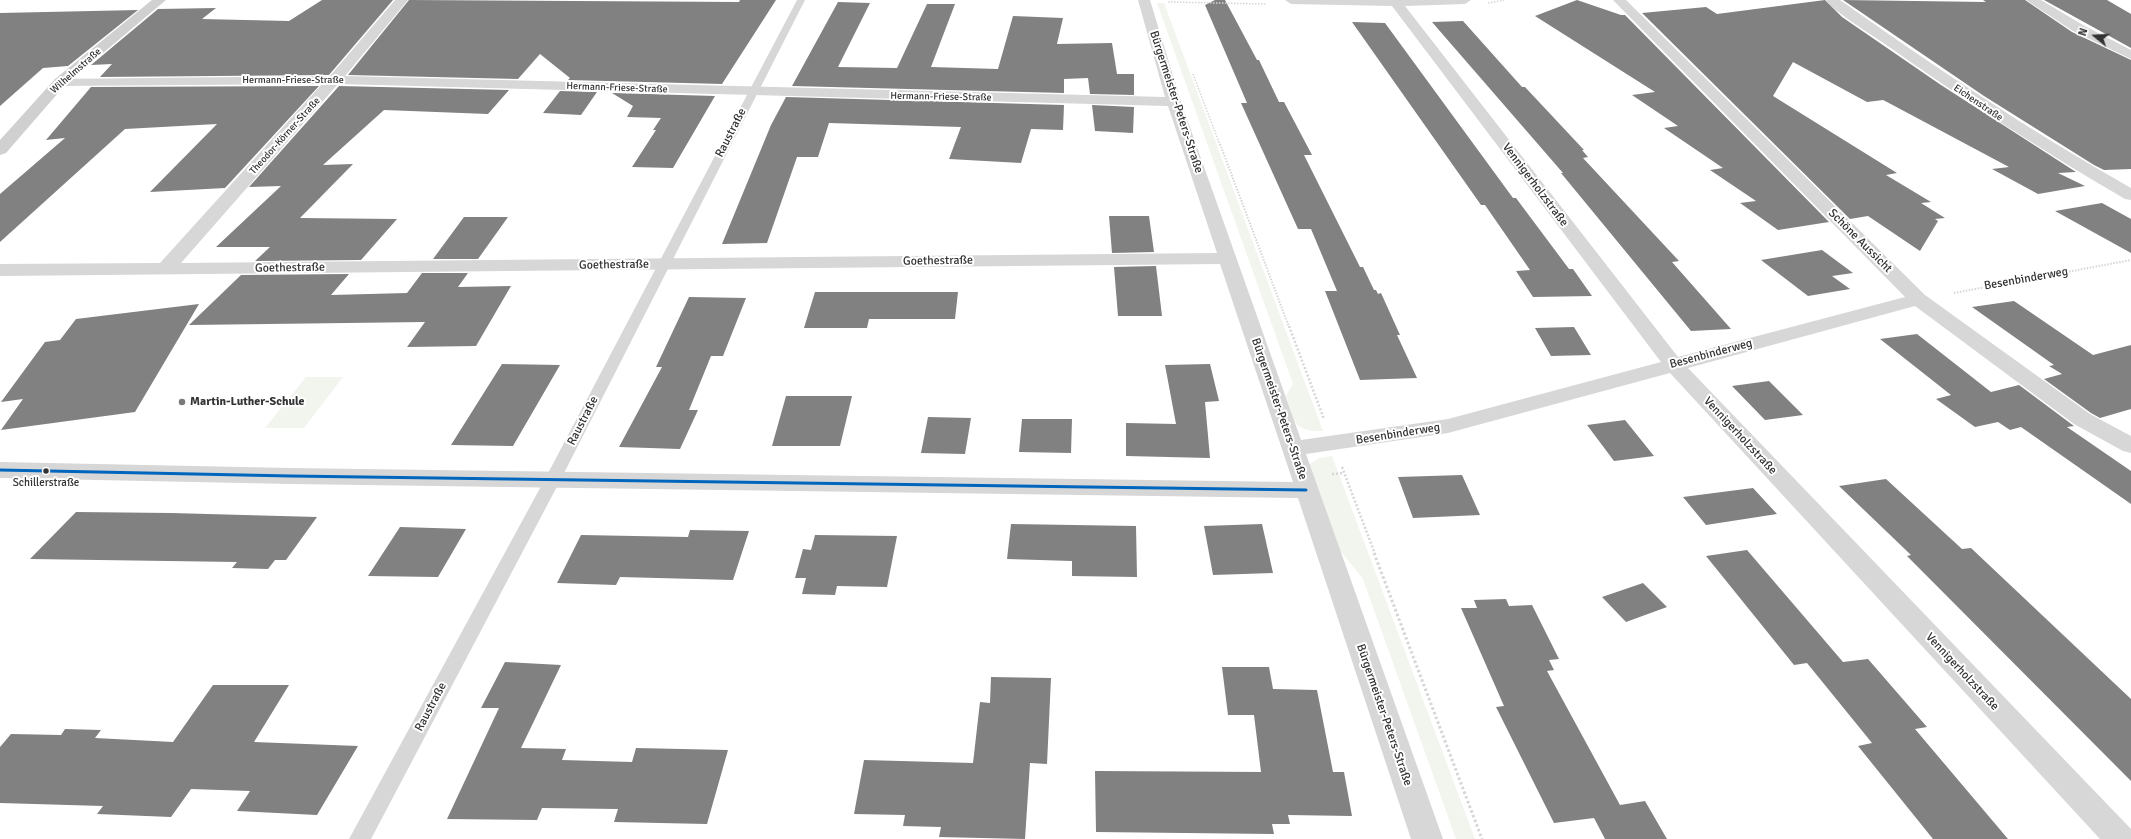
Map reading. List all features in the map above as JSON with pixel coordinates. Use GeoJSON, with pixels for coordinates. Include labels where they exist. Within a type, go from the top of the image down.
{"type":"FeatureCollection","features":[{"type":"Feature","properties":{"kind":"street","name":"Wilhelmstraße"},"geometry":{"type":"LineString","coordinates":[[0,150],[60,82],[160,0]]}},
{"type":"Feature","properties":{"kind":"street","name":"Theodor-Körner-Straße"},"geometry":{"type":"LineString","coordinates":[[165,269],[334,80],[402,0]]}},
{"type":"Feature","properties":{"kind":"street","name":"Bürgermeister-Peters-Straße"},"geometry":{"type":"LineString","coordinates":[[1144,0],[1174,102],[1427,839]]}},
{"type":"Feature","properties":{"kind":"street"},"geometry":{"type":"LineString","coordinates":[[1291,0],[1396,2],[1465,0]]}},
{"type":"Feature","properties":{"kind":"street","name":"Schöne Aussicht"},"geometry":{"type":"LineString","coordinates":[[1618,0],[1918,299],[2082,419],[2131,446]]}},
{"type":"Feature","properties":{"kind":"street","name":"Eichenstraße"},"geometry":{"type":"LineString","coordinates":[[1832,0],[1912,58],[2015,127],[2131,195]]}},
{"type":"Feature","properties":{"kind":"street"},"geometry":{"type":"LineString","coordinates":[[2032,0],[2078,28],[2131,55]]}},
{"type":"Feature","properties":{"kind":"street","name":"Vennigerholzstraße"},"geometry":{"type":"LineString","coordinates":[[1396,2],[1673,364],[2120,839]]}},
{"type":"Feature","properties":{"kind":"street","name":"Hermann-Friese-Straße"},"geometry":{"type":"LineString","coordinates":[[60,82],[334,80],[1174,102]]}},
{"type":"Feature","properties":{"kind":"street","name":"Goethestraße"},"geometry":{"type":"LineString","coordinates":[[0,270],[1228,258]]}},
{"type":"Feature","properties":{"kind":"street","name":"Besenbinderweg"},"geometry":{"type":"LineString","coordinates":[[1292,449],[1448,426],[1918,299]]}},
{"type":"Feature","properties":{"kind":"street"},"geometry":{"type":"LineString","coordinates":[[0,470],[291,476],[1306,490]]}},
{"type":"Feature","properties":{"kind":"lane","name":"Raustraße"},"geometry":{"type":"LineString","coordinates":[[360,839],[553,479],[752,92],[801,0]]}},
{"type":"Feature","properties":{"kind":"path","name":"Besenbinderweg"},"geometry":{"type":"LineString","coordinates":[[1918,299],[2131,260]]}},
{"type":"Feature","properties":{"kind":"shaded area"},"geometry":{"type":"Polygon","coordinates":[[[1157,3],[1164,3],[1323,431],[1313,431],[1300,427],[1293,418],[1286,396],[1293,384],[1157,3]]]}},
{"type":"Feature","properties":{"kind":"shaded area"},"geometry":{"type":"Polygon","coordinates":[[[306,377],[343,377],[304,428],[265,428],[306,377]]]}},
{"type":"Feature","properties":{"kind":"shaded area"},"geometry":{"type":"Polygon","coordinates":[[[1332,456],[1475,839],[1456,839],[1363,579],[1334,543],[1308,465],[1320,458],[1332,456]]]}},
{"type":"Feature","properties":{"kind":"building"},"geometry":{"type":"Polygon","coordinates":[[[322,0],[393,0],[329,75],[100,77],[112,64],[91,65],[158,9],[216,8],[202,19],[289,21],[322,0]]]}},
{"type":"Feature","properties":{"kind":"building"},"geometry":{"type":"Polygon","coordinates":[[[409,0],[739,2],[740,0],[776,0],[722,84],[568,80],[570,78],[540,54],[518,79],[348,75],[409,0]]]}},
{"type":"Feature","properties":{"kind":"building"},"geometry":{"type":"Polygon","coordinates":[[[1215,0],[1225,0],[1257,60],[1259,60],[1279,102],[1284,102],[1312,155],[1304,155],[1360,267],[1363,267],[1374,290],[1376,290],[1378,294],[1381,293],[1400,335],[1397,335],[1417,378],[1360,380],[1325,291],[1337,291],[1311,229],[1298,229],[1241,103],[1247,103],[1205,5],[1215,0]]]}},
{"type":"Feature","properties":{"kind":"building"},"geometry":{"type":"Polygon","coordinates":[[[1577,0],[1625,15],[1829,222],[1778,230],[1740,203],[1756,201],[1710,170],[1723,168],[1664,128],[1678,126],[1632,95],[1655,92],[1535,16],[1577,0]]]}},
{"type":"Feature","properties":{"kind":"building"},"geometry":{"type":"Polygon","coordinates":[[[1825,0],[1842,17],[1941,85],[2076,172],[2058,173],[2085,186],[2038,194],[1992,169],[2009,167],[1883,100],[1867,102],[1793,62],[1773,96],[1897,173],[1886,175],[1931,202],[1921,203],[1945,218],[1935,219],[1938,221],[1920,251],[1868,216],[1850,219],[1642,13],[1706,7],[1717,14],[1825,0]]]}},
{"type":"Feature","properties":{"kind":"building"},"geometry":{"type":"Polygon","coordinates":[[[1843,0],[1986,2],[1983,0],[2025,0],[2072,32],[2131,60],[2131,169],[2104,170],[2094,165],[1984,96],[1843,0]]]}},
{"type":"Feature","properties":{"kind":"building"},"geometry":{"type":"Polygon","coordinates":[[[2044,0],[2107,0],[2131,14],[2131,48],[2044,0]]]}},
{"type":"Feature","properties":{"kind":"building"},"geometry":{"type":"Polygon","coordinates":[[[838,2],[870,3],[838,67],[897,68],[927,4],[955,4],[931,67],[998,69],[1013,16],[1063,18],[1057,44],[1112,43],[1117,74],[1134,74],[1134,95],[1090,94],[1088,78],[1064,79],[1064,93],[792,86],[838,2]]]}},
{"type":"Feature","properties":{"kind":"building"},"geometry":{"type":"Polygon","coordinates":[[[138,10],[68,66],[43,68],[0,106],[0,13],[138,10]]]}},
{"type":"Feature","properties":{"kind":"building"},"geometry":{"type":"Polygon","coordinates":[[[1463,21],[1522,87],[1525,87],[1584,150],[1582,150],[1588,157],[1583,158],[1679,261],[1672,262],[1731,329],[1691,331],[1561,173],[1563,173],[1432,22],[1463,21]]]}},
{"type":"Feature","properties":{"kind":"building"},"geometry":{"type":"Polygon","coordinates":[[[1352,22],[1385,23],[1513,198],[1516,198],[1569,269],[1573,269],[1592,296],[1533,297],[1516,271],[1530,270],[1485,205],[1481,205],[1352,22]]]}},
{"type":"Feature","properties":{"kind":"building"},"geometry":{"type":"Polygon","coordinates":[[[319,86],[225,188],[150,192],[217,124],[125,129],[0,242],[0,194],[65,138],[46,140],[91,87],[319,86]]]}},
{"type":"Feature","properties":{"kind":"building"},"geometry":{"type":"Polygon","coordinates":[[[339,86],[509,90],[488,114],[384,110],[323,165],[353,164],[300,218],[397,219],[361,260],[255,261],[270,247],[216,247],[281,186],[249,187],[339,86]]]}},
{"type":"Feature","properties":{"kind":"building"},"geometry":{"type":"Polygon","coordinates":[[[560,91],[597,92],[581,115],[543,113],[560,91]]]}},
{"type":"Feature","properties":{"kind":"building"},"geometry":{"type":"Polygon","coordinates":[[[612,93],[715,96],[673,168],[632,167],[656,130],[653,130],[661,118],[627,117],[633,106],[612,93]]]}},
{"type":"Feature","properties":{"kind":"building"},"geometry":{"type":"Polygon","coordinates":[[[786,97],[1064,105],[1063,130],[1031,129],[1021,163],[949,159],[961,127],[829,123],[818,157],[797,157],[767,243],[722,244],[771,125],[786,97]]]}},
{"type":"Feature","properties":{"kind":"building"},"geometry":{"type":"Polygon","coordinates":[[[1092,105],[1134,107],[1133,133],[1095,131],[1092,105]]]}},
{"type":"Feature","properties":{"kind":"building"},"geometry":{"type":"Polygon","coordinates":[[[2102,203],[2131,219],[2131,253],[2055,211],[2102,203]]]}},
{"type":"Feature","properties":{"kind":"building"},"geometry":{"type":"Polygon","coordinates":[[[1109,216],[1149,216],[1154,252],[1112,253],[1109,216]]]}},
{"type":"Feature","properties":{"kind":"building"},"geometry":{"type":"Polygon","coordinates":[[[464,217],[508,217],[478,259],[433,259],[464,217]]]}},
{"type":"Feature","properties":{"kind":"building"},"geometry":{"type":"Polygon","coordinates":[[[1822,250],[1853,273],[1832,276],[1850,289],[1808,296],[1761,260],[1822,250]]]}},
{"type":"Feature","properties":{"kind":"building"},"geometry":{"type":"Polygon","coordinates":[[[1156,266],[1162,316],[1118,316],[1114,267],[1156,266]]]}},
{"type":"Feature","properties":{"kind":"building"},"geometry":{"type":"Polygon","coordinates":[[[422,273],[468,273],[458,287],[511,286],[476,346],[407,347],[425,322],[189,325],[241,275],[349,274],[331,295],[407,293],[422,273]]]}},
{"type":"Feature","properties":{"kind":"building"},"geometry":{"type":"Polygon","coordinates":[[[815,292],[958,292],[955,319],[869,319],[867,328],[804,328],[815,292]]]}},
{"type":"Feature","properties":{"kind":"building"},"geometry":{"type":"Polygon","coordinates":[[[689,297],[746,298],[723,356],[711,356],[689,410],[698,410],[680,449],[619,447],[662,367],[656,367],[689,297]]]}},
{"type":"Feature","properties":{"kind":"building"},"geometry":{"type":"Polygon","coordinates":[[[2014,301],[2093,355],[2131,345],[2131,409],[2100,418],[2091,413],[2044,379],[2062,374],[2049,366],[2054,365],[1972,307],[2014,301]]]}},
{"type":"Feature","properties":{"kind":"building"},"geometry":{"type":"Polygon","coordinates":[[[199,304],[135,412],[1,430],[23,399],[1,402],[45,342],[60,340],[76,319],[199,304]]]}},
{"type":"Feature","properties":{"kind":"building"},"geometry":{"type":"Polygon","coordinates":[[[1574,327],[1591,355],[1551,356],[1535,328],[1574,327]]]}},
{"type":"Feature","properties":{"kind":"building"},"geometry":{"type":"Polygon","coordinates":[[[1917,334],[1991,392],[2019,385],[2074,426],[2067,427],[2131,471],[2131,504],[2021,427],[2010,430],[1998,422],[1975,427],[1936,399],[1951,395],[1880,339],[1917,334]]]}},
{"type":"Feature","properties":{"kind":"building"},"geometry":{"type":"Polygon","coordinates":[[[502,364],[560,365],[513,446],[451,445],[502,364]]]}},
{"type":"Feature","properties":{"kind":"building"},"geometry":{"type":"Polygon","coordinates":[[[1210,364],[1219,401],[1205,402],[1210,458],[1126,456],[1126,423],[1176,424],[1165,365],[1210,364]]]}},
{"type":"Feature","properties":{"kind":"building"},"geometry":{"type":"Polygon","coordinates":[[[1769,381],[1803,415],[1765,420],[1732,386],[1769,381]]]}},
{"type":"Feature","properties":{"kind":"building"},"geometry":{"type":"Polygon","coordinates":[[[786,396],[852,396],[840,446],[772,446],[786,396]]]}},
{"type":"Feature","properties":{"kind":"building"},"geometry":{"type":"Polygon","coordinates":[[[928,417],[971,418],[965,454],[921,453],[928,417]]]}},
{"type":"Feature","properties":{"kind":"building"},"geometry":{"type":"Polygon","coordinates":[[[1022,419],[1072,419],[1071,453],[1019,452],[1022,419]]]}},
{"type":"Feature","properties":{"kind":"building"},"geometry":{"type":"Polygon","coordinates":[[[1625,420],[1654,456],[1614,461],[1587,425],[1625,420]]]}},
{"type":"Feature","properties":{"kind":"building"},"geometry":{"type":"Polygon","coordinates":[[[1462,475],[1480,515],[1413,518],[1398,477],[1462,475]]]}},
{"type":"Feature","properties":{"kind":"building"},"geometry":{"type":"Polygon","coordinates":[[[1886,479],[1962,549],[1971,548],[2131,699],[2131,781],[1907,556],[1911,555],[1839,486],[1886,479]]]}},
{"type":"Feature","properties":{"kind":"building"},"geometry":{"type":"Polygon","coordinates":[[[1753,488],[1777,514],[1706,525],[1683,497],[1753,488]]]}},
{"type":"Feature","properties":{"kind":"building"},"geometry":{"type":"Polygon","coordinates":[[[76,512],[317,517],[286,560],[275,560],[268,569],[232,568],[237,562],[30,559],[76,512]]]}},
{"type":"Feature","properties":{"kind":"building"},"geometry":{"type":"Polygon","coordinates":[[[1011,524],[1136,526],[1137,577],[1072,576],[1072,561],[1007,559],[1011,524]]]}},
{"type":"Feature","properties":{"kind":"building"},"geometry":{"type":"Polygon","coordinates":[[[1262,524],[1273,573],[1213,575],[1204,526],[1262,524]]]}},
{"type":"Feature","properties":{"kind":"building"},"geometry":{"type":"Polygon","coordinates":[[[400,527],[466,529],[438,577],[368,576],[400,527]]]}},
{"type":"Feature","properties":{"kind":"building"},"geometry":{"type":"Polygon","coordinates":[[[690,530],[749,531],[733,580],[620,577],[616,585],[557,583],[581,535],[688,537],[690,530]]]}},
{"type":"Feature","properties":{"kind":"building"},"geometry":{"type":"Polygon","coordinates":[[[815,535],[897,536],[887,587],[837,586],[835,595],[802,594],[806,578],[795,578],[803,549],[811,550],[815,535]]]}},
{"type":"Feature","properties":{"kind":"building"},"geometry":{"type":"Polygon","coordinates":[[[1747,550],[1843,662],[1868,659],[1927,727],[1915,729],[2008,839],[1933,839],[1858,746],[1872,743],[1807,663],[1794,665],[1706,556],[1747,550]]]}},
{"type":"Feature","properties":{"kind":"building"},"geometry":{"type":"Polygon","coordinates":[[[1643,583],[1667,607],[1626,622],[1602,597],[1643,583]]]}},
{"type":"Feature","properties":{"kind":"building"},"geometry":{"type":"Polygon","coordinates":[[[1506,599],[1509,606],[1532,605],[1559,659],[1549,660],[1554,670],[1547,671],[1620,805],[1645,801],[1667,839],[1605,839],[1594,818],[1554,823],[1496,707],[1504,706],[1461,608],[1477,608],[1474,600],[1506,599]]]}},
{"type":"Feature","properties":{"kind":"building"},"geometry":{"type":"Polygon","coordinates":[[[505,662],[561,665],[521,748],[566,749],[562,760],[632,762],[636,748],[728,750],[707,824],[614,822],[618,809],[542,808],[537,820],[447,819],[499,708],[481,708],[505,662]]]}},
{"type":"Feature","properties":{"kind":"building"},"geometry":{"type":"Polygon","coordinates":[[[1222,667],[1269,667],[1273,689],[1317,690],[1333,772],[1344,772],[1352,816],[1288,815],[1290,824],[1272,824],[1274,834],[1096,832],[1095,771],[1261,772],[1254,715],[1228,715],[1222,667]]]}},
{"type":"Feature","properties":{"kind":"building"},"geometry":{"type":"Polygon","coordinates":[[[991,677],[1051,678],[1047,764],[1030,763],[1025,839],[939,837],[941,827],[903,826],[905,815],[854,814],[864,760],[973,763],[980,702],[990,703],[991,677]]]}},
{"type":"Feature","properties":{"kind":"building"},"geometry":{"type":"Polygon","coordinates":[[[213,685],[289,685],[254,742],[358,746],[317,815],[237,811],[250,791],[191,789],[171,817],[97,814],[103,806],[0,803],[0,747],[11,734],[61,735],[65,729],[101,730],[95,738],[173,742],[213,685]]]}},
{"type":"Feature","properties":{"kind":"transit line"},"geometry":{"type":"LineString","coordinates":[[0,470],[291,476],[1306,490]]}},
{"type":"Feature","properties":{"kind":"place","name":"Martin-Luther-Schule"},"geometry":{"type":"Point","coordinates":[182,402]}},
{"type":"Feature","properties":{"kind":"place","name":"Schillerstraße"},"geometry":{"type":"Point","coordinates":[46,471]}}]}
